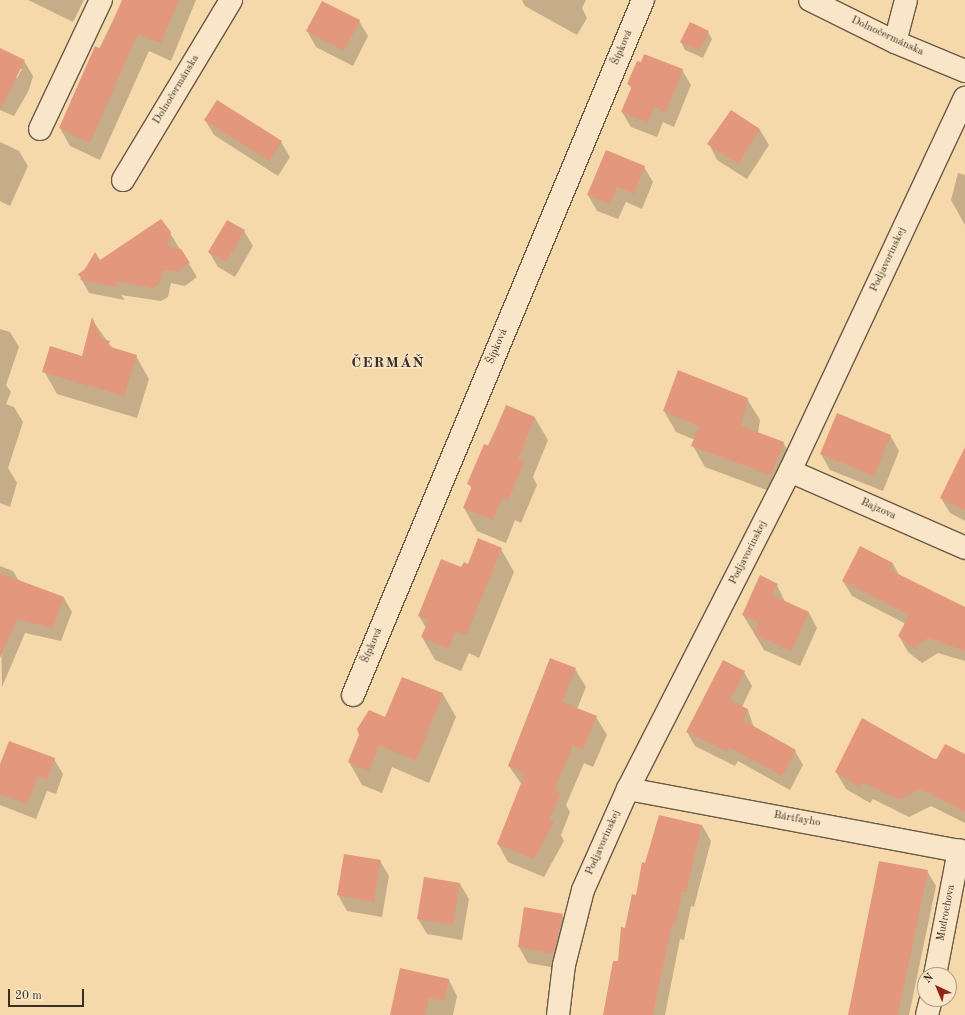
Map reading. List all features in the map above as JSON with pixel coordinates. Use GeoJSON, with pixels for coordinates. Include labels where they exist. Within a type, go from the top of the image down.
{"type":"FeatureCollection","features":[{"type":"Feature","properties":{"kind":"street"},"geometry":{"type":"LineString","coordinates":[[40,129],[101,0]]}},
{"type":"Feature","properties":{"kind":"street","name":"Dolnočermánska"},"geometry":{"type":"LineString","coordinates":[[123,180],[231,0]]}},
{"type":"Feature","properties":{"kind":"street","name":"Šípková"},"geometry":{"type":"LineString","coordinates":[[353,695],[643,0]]}},
{"type":"Feature","properties":{"kind":"street","name":"Dolnočermánska"},"geometry":{"type":"LineString","coordinates":[[810,0],[895,42],[965,71]]}},
{"type":"Feature","properties":{"kind":"street"},"geometry":{"type":"LineString","coordinates":[[895,42],[906,0]]}},
{"type":"Feature","properties":{"kind":"street","name":"Podjavorinskej"},"geometry":{"type":"LineString","coordinates":[[558,1015],[564,965],[583,890],[628,789],[790,471],[965,98]]}},
{"type":"Feature","properties":{"kind":"street","name":"Bajzova"},"geometry":{"type":"LineString","coordinates":[[790,471],[965,548]]}},
{"type":"Feature","properties":{"kind":"street","name":"Bártfayho"},"geometry":{"type":"LineString","coordinates":[[628,789],[962,851]]}},
{"type":"Feature","properties":{"kind":"street","name":"Mudrochova"},"geometry":{"type":"LineString","coordinates":[[937,967],[962,851]]}},
{"type":"Feature","properties":{"kind":"building"},"geometry":{"type":"Polygon","coordinates":[[[122,0],[179,0],[161,43],[138,34],[90,143],[59,128],[95,46],[101,49],[122,0]]]}},
{"type":"Feature","properties":{"kind":"building"},"geometry":{"type":"Polygon","coordinates":[[[322,1],[360,20],[344,51],[306,31],[322,1]]]}},
{"type":"Feature","properties":{"kind":"building"},"geometry":{"type":"Polygon","coordinates":[[[690,22],[709,31],[699,51],[680,42],[690,22]]]}},
{"type":"Feature","properties":{"kind":"building"},"geometry":{"type":"Polygon","coordinates":[[[0,48],[25,60],[0,110],[0,48]]]}},
{"type":"Feature","properties":{"kind":"building"},"geometry":{"type":"Polygon","coordinates":[[[644,54],[683,69],[666,112],[654,107],[648,123],[621,112],[632,86],[627,84],[637,61],[641,62],[644,54]]]}},
{"type":"Feature","properties":{"kind":"building"},"geometry":{"type":"Polygon","coordinates":[[[217,100],[282,141],[269,161],[204,120],[217,100]]]}},
{"type":"Feature","properties":{"kind":"building"},"geometry":{"type":"Polygon","coordinates":[[[731,110],[760,129],[738,164],[707,144],[731,110]]]}},
{"type":"Feature","properties":{"kind":"building"},"geometry":{"type":"Polygon","coordinates":[[[606,150],[645,166],[634,194],[617,187],[610,204],[587,195],[606,150]]]}},
{"type":"Feature","properties":{"kind":"building"},"geometry":{"type":"Polygon","coordinates":[[[161,219],[171,232],[168,246],[181,249],[190,263],[177,272],[163,270],[160,283],[153,288],[114,281],[118,287],[80,280],[82,276],[77,275],[85,269],[95,252],[100,260],[161,219]]]}},
{"type":"Feature","properties":{"kind":"building"},"geometry":{"type":"Polygon","coordinates":[[[227,220],[245,230],[226,262],[208,252],[227,220]]]}},
{"type":"Feature","properties":{"kind":"building"},"geometry":{"type":"Polygon","coordinates":[[[92,317],[102,339],[110,341],[108,346],[137,355],[124,396],[42,372],[50,346],[82,356],[92,317]]]}},
{"type":"Feature","properties":{"kind":"building"},"geometry":{"type":"Polygon","coordinates":[[[678,370],[748,398],[741,426],[784,442],[771,475],[691,446],[699,426],[663,411],[678,370]]]}},
{"type":"Feature","properties":{"kind":"building"},"geometry":{"type":"Polygon","coordinates":[[[506,405],[535,417],[518,459],[525,461],[508,501],[502,498],[493,520],[463,508],[472,486],[467,484],[484,444],[489,446],[506,405]]]}},
{"type":"Feature","properties":{"kind":"building"},"geometry":{"type":"Polygon","coordinates":[[[837,413],[891,435],[874,476],[820,454],[837,413]]]}},
{"type":"Feature","properties":{"kind":"building"},"geometry":{"type":"Polygon","coordinates":[[[965,447],[965,510],[940,498],[965,447]]]}},
{"type":"Feature","properties":{"kind":"building"},"geometry":{"type":"Polygon","coordinates":[[[478,538],[502,548],[466,635],[456,631],[448,649],[421,637],[429,620],[418,616],[441,559],[461,567],[464,562],[468,564],[478,538]]]}},
{"type":"Feature","properties":{"kind":"building"},"geometry":{"type":"Polygon","coordinates":[[[860,546],[893,563],[890,570],[965,607],[965,651],[928,638],[913,648],[898,636],[909,615],[842,581],[860,546]]]}},
{"type":"Feature","properties":{"kind":"building"},"geometry":{"type":"Polygon","coordinates":[[[0,573],[64,597],[53,628],[17,619],[0,658],[0,573]]]}},
{"type":"Feature","properties":{"kind":"building"},"geometry":{"type":"Polygon","coordinates":[[[760,575],[778,584],[772,595],[809,612],[791,651],[754,634],[759,622],[742,615],[760,575]]]}},
{"type":"Feature","properties":{"kind":"building"},"geometry":{"type":"Polygon","coordinates":[[[550,658],[576,668],[562,702],[597,716],[583,750],[573,745],[554,791],[561,793],[549,820],[554,822],[534,859],[497,844],[525,773],[508,766],[550,658]]]}},
{"type":"Feature","properties":{"kind":"building"},"geometry":{"type":"Polygon","coordinates":[[[723,660],[745,671],[730,700],[748,709],[743,720],[796,750],[782,776],[729,747],[727,752],[686,732],[723,660]]]}},
{"type":"Feature","properties":{"kind":"building"},"geometry":{"type":"Polygon","coordinates":[[[402,677],[443,693],[416,761],[379,745],[369,771],[348,762],[359,735],[357,729],[369,710],[385,717],[402,677]]]}},
{"type":"Feature","properties":{"kind":"building"},"geometry":{"type":"Polygon","coordinates":[[[862,718],[936,760],[945,744],[965,754],[965,812],[921,789],[899,800],[863,782],[860,787],[835,772],[862,718]]]}},
{"type":"Feature","properties":{"kind":"building"},"geometry":{"type":"Polygon","coordinates":[[[9,741],[55,758],[47,780],[38,776],[27,804],[0,794],[0,764],[9,741]]]}},
{"type":"Feature","properties":{"kind":"building"},"geometry":{"type":"Polygon","coordinates":[[[659,815],[702,825],[686,892],[682,892],[675,925],[672,924],[653,1015],[603,1015],[613,961],[618,961],[621,927],[625,928],[632,894],[636,895],[642,862],[645,863],[659,815]]]}},
{"type":"Feature","properties":{"kind":"building"},"geometry":{"type":"Polygon","coordinates":[[[344,854],[381,860],[374,902],[337,895],[344,854]]]}},
{"type":"Feature","properties":{"kind":"building"},"geometry":{"type":"Polygon","coordinates":[[[879,861],[928,870],[898,1015],[848,1015],[879,861]]]}},
{"type":"Feature","properties":{"kind":"building"},"geometry":{"type":"Polygon","coordinates":[[[424,877],[460,883],[453,925],[417,919],[424,877]]]}},
{"type":"Feature","properties":{"kind":"building"},"geometry":{"type":"Polygon","coordinates":[[[524,907],[563,914],[554,954],[518,947],[524,907]]]}},
{"type":"Feature","properties":{"kind":"building"},"geometry":{"type":"Polygon","coordinates":[[[400,968],[449,979],[444,1001],[429,998],[425,1015],[390,1015],[400,968]]]}},
{"type":"Feature","properties":{"kind":"district","name":"ČERMÁŇ"},"geometry":{"type":"Point","coordinates":[388,364]}}]}
